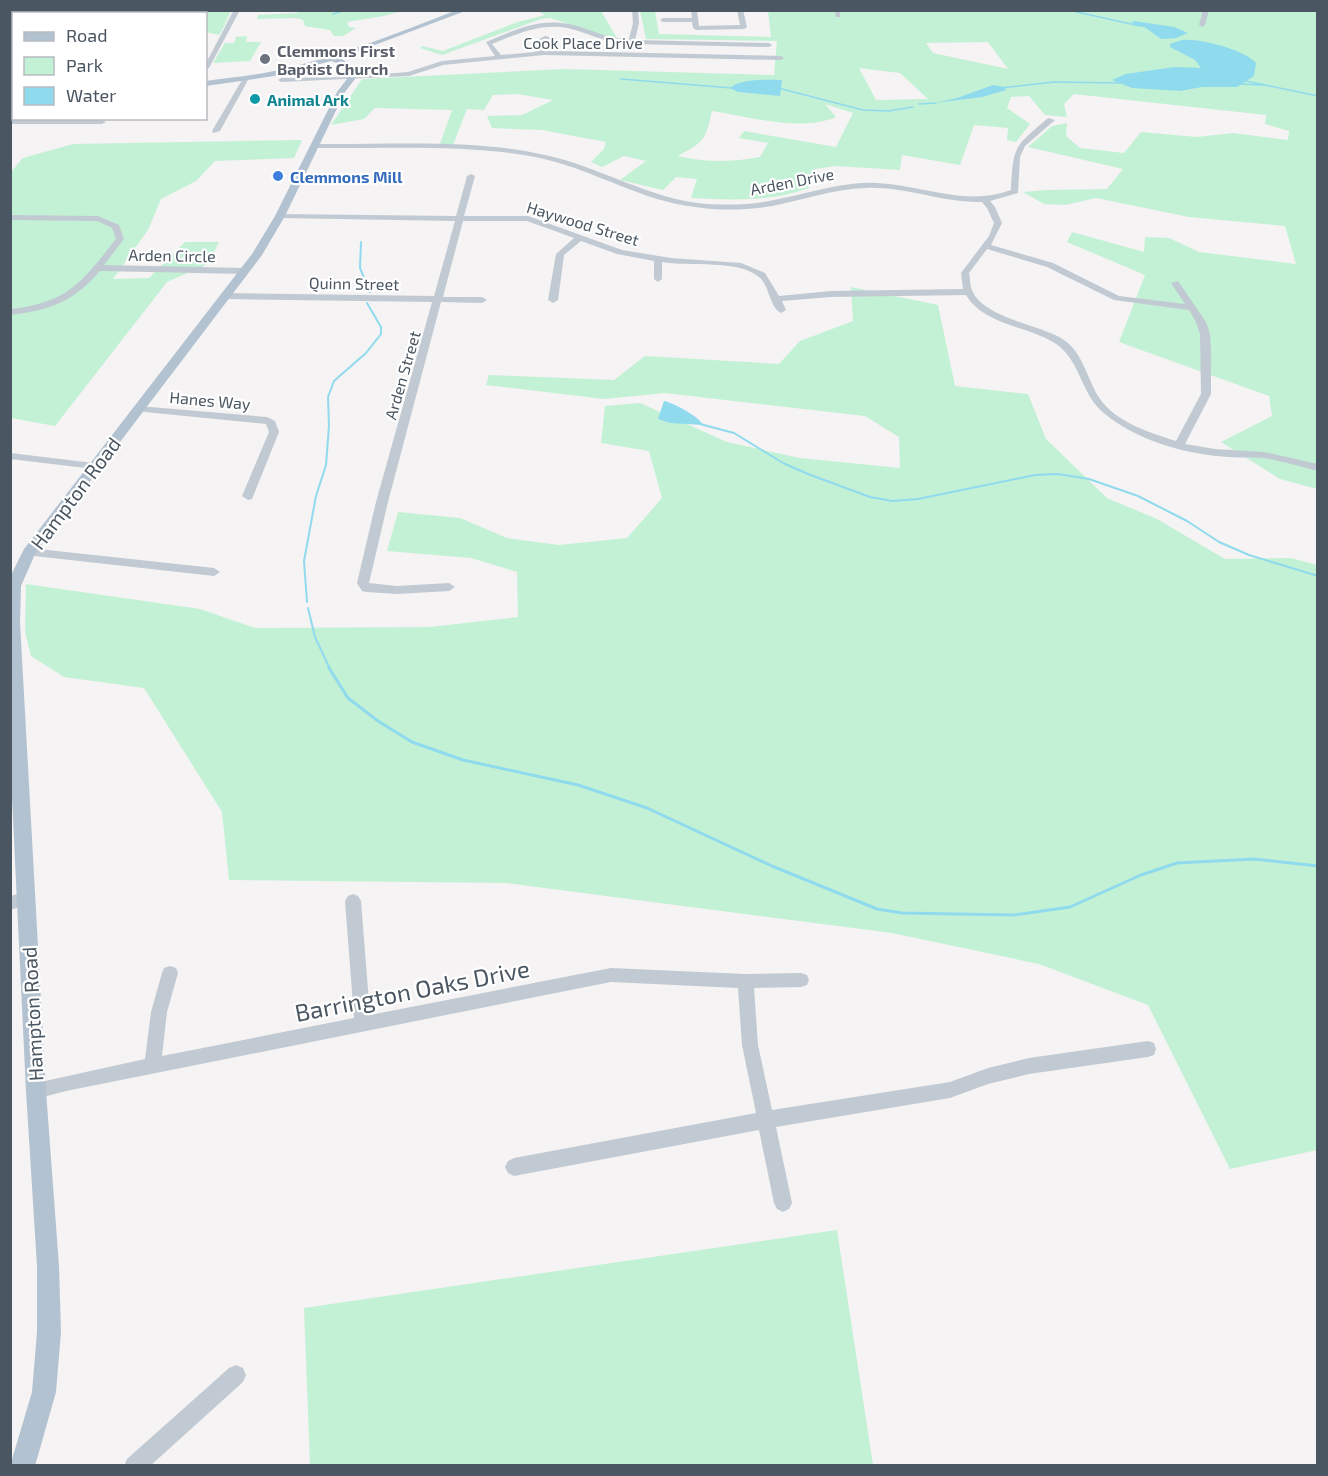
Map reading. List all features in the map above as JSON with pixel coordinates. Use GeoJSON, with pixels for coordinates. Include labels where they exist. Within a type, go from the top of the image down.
{"type":"FeatureCollection","features":[{"type":"Feature","properties":{"kind":"main road"},"geometry":{"type":"LineString","coordinates":[[207,83],[245,80],[293,71],[465,10]]}},
{"type":"Feature","properties":{"kind":"main road"},"geometry":{"type":"LineString","coordinates":[[332,59],[344,69],[347,80]]}},
{"type":"Feature","properties":{"kind":"main road","name":"Hampton Road"},"geometry":{"type":"LineString","coordinates":[[22,1466],[44,1392],[50,1332],[48,1266],[36,1091],[18,901],[12,622],[14,586],[29,552],[269,237],[347,80]]}},
{"type":"Feature","properties":{"kind":"street"},"geometry":{"type":"LineString","coordinates":[[207,66],[237,10]]}},
{"type":"Feature","properties":{"kind":"street"},"geometry":{"type":"LineString","coordinates":[[628,55],[636,24],[635,10]]}},
{"type":"Feature","properties":{"kind":"street"},"geometry":{"type":"LineString","coordinates":[[694,10],[696,28],[744,27],[740,10]]}},
{"type":"Feature","properties":{"kind":"street"},"geometry":{"type":"LineString","coordinates":[[1202,25],[1206,10]]}},
{"type":"Feature","properties":{"kind":"street"},"geometry":{"type":"LineString","coordinates":[[663,20],[695,20]]}},
{"type":"Feature","properties":{"kind":"street"},"geometry":{"type":"LineString","coordinates":[[500,58],[488,43],[532,26],[562,25],[604,40],[769,45]]}},
{"type":"Feature","properties":{"kind":"street"},"geometry":{"type":"LineString","coordinates":[[538,54],[540,40],[545,38],[555,40],[554,53]]}},
{"type":"Feature","properties":{"kind":"street","name":"Cook Place Drive"},"geometry":{"type":"LineString","coordinates":[[281,80],[347,80],[409,74],[442,63],[554,53],[781,58]]}},
{"type":"Feature","properties":{"kind":"street"},"geometry":{"type":"LineString","coordinates":[[216,131],[245,80]]}},
{"type":"Feature","properties":{"kind":"street"},"geometry":{"type":"LineString","coordinates":[[10,122],[85,120],[102,122]]}},
{"type":"Feature","properties":{"kind":"street","name":"Arden Drive"},"geometry":{"type":"LineString","coordinates":[[314,146],[471,148],[507,151],[570,164],[641,193],[668,201],[708,206],[770,203],[836,188],[867,185],[896,187],[962,200],[984,200],[1015,191],[1017,157],[1022,145],[1051,120]]}},
{"type":"Feature","properties":{"kind":"street","name":"Arden Street"},"geometry":{"type":"LineString","coordinates":[[449,587],[398,590],[366,588],[363,583],[382,502],[471,176]]}},
{"type":"Feature","properties":{"kind":"street"},"geometry":{"type":"LineString","coordinates":[[984,200],[991,207],[998,223],[986,246],[965,273],[967,292],[974,302],[991,313],[1036,330],[1066,346],[1074,354],[1095,399],[1118,420],[1179,445],[1219,453],[1265,455],[1317,468]]}},
{"type":"Feature","properties":{"kind":"street","name":"Haywood Street"},"geometry":{"type":"LineString","coordinates":[[280,216],[528,219],[620,252],[658,259],[738,265],[749,268],[762,275],[781,310]]}},
{"type":"Feature","properties":{"kind":"street","name":"Arden Circle"},"geometry":{"type":"LineString","coordinates":[[10,217],[98,219],[116,227],[120,239],[74,294],[55,304],[10,312]]}},
{"type":"Feature","properties":{"kind":"street"},"geometry":{"type":"LineString","coordinates":[[553,300],[560,254],[579,238]]}},
{"type":"Feature","properties":{"kind":"street"},"geometry":{"type":"LineString","coordinates":[[986,246],[1050,265],[1117,298],[1191,308]]}},
{"type":"Feature","properties":{"kind":"street"},"geometry":{"type":"LineString","coordinates":[[658,259],[658,279]]}},
{"type":"Feature","properties":{"kind":"street","name":"Arden Circle"},"geometry":{"type":"LineString","coordinates":[[98,268],[245,271]]}},
{"type":"Feature","properties":{"kind":"street"},"geometry":{"type":"LineString","coordinates":[[1174,283],[1201,321],[1205,334],[1206,389],[1179,445]]}},
{"type":"Feature","properties":{"kind":"street"},"geometry":{"type":"LineString","coordinates":[[776,299],[831,294],[967,292]]}},
{"type":"Feature","properties":{"kind":"street","name":"Quinn Street"},"geometry":{"type":"LineString","coordinates":[[226,296],[482,300]]}},
{"type":"Feature","properties":{"kind":"street","name":"Hanes Way"},"geometry":{"type":"LineString","coordinates":[[139,409],[267,420],[272,423],[274,432],[248,496]]}},
{"type":"Feature","properties":{"kind":"street"},"geometry":{"type":"LineString","coordinates":[[10,456],[94,466]]}},
{"type":"Feature","properties":{"kind":"street"},"geometry":{"type":"LineString","coordinates":[[29,552],[214,572]]}},
{"type":"Feature","properties":{"kind":"street"},"geometry":{"type":"LineString","coordinates":[[353,901],[363,1023]]}},
{"type":"Feature","properties":{"kind":"street"},"geometry":{"type":"LineString","coordinates":[[152,1066],[159,1012],[170,973]]}},
{"type":"Feature","properties":{"kind":"street","name":"Barrington Oaks Drive"},"geometry":{"type":"LineString","coordinates":[[36,1091],[363,1023],[611,975],[745,981],[801,980]]}},
{"type":"Feature","properties":{"kind":"street"},"geometry":{"type":"LineString","coordinates":[[745,981],[750,1045],[783,1203]]}},
{"type":"Feature","properties":{"kind":"street"},"geometry":{"type":"LineString","coordinates":[[514,1167],[765,1120],[950,1090],[988,1076],[1029,1066],[1148,1049]]}},
{"type":"Feature","properties":{"kind":"street"},"geometry":{"type":"LineString","coordinates":[[134,1466],[236,1375]]}},
{"type":"Feature","properties":{"kind":"green space"},"geometry":{"type":"Polygon","coordinates":[[[135,10],[231,11],[222,27],[233,11],[219,35],[207,32],[207,12],[125,12],[135,10]]]}},
{"type":"Feature","properties":{"kind":"green space"},"geometry":{"type":"Polygon","coordinates":[[[300,10],[402,11],[347,22],[349,27],[356,28],[343,36],[334,36],[330,30],[305,26],[303,20],[296,18],[257,19],[258,15],[297,13],[300,10]]]}},
{"type":"Feature","properties":{"kind":"green space"},"geometry":{"type":"Polygon","coordinates":[[[538,11],[601,11],[617,38],[613,39],[550,18],[541,19],[442,55],[420,48],[422,46],[443,51],[518,22],[545,15],[538,11]]]}},
{"type":"Feature","properties":{"kind":"green space"},"geometry":{"type":"Polygon","coordinates":[[[640,11],[655,11],[659,34],[771,37],[768,11],[1317,11],[1317,489],[1280,479],[1221,442],[1272,416],[1269,396],[1119,342],[1145,275],[1067,242],[1072,232],[1144,252],[1145,237],[1169,238],[1199,252],[1296,264],[1285,226],[1189,217],[1096,198],[1065,205],[1044,204],[1023,192],[1107,189],[1123,169],[1028,147],[1052,126],[1067,123],[1066,136],[1080,148],[1124,153],[1141,132],[1197,137],[1233,133],[1288,140],[1289,131],[1265,124],[1266,115],[1074,94],[1064,104],[1067,117],[1045,115],[1029,96],[1011,97],[1007,108],[1030,124],[1016,142],[1007,140],[1008,128],[974,125],[960,165],[902,155],[900,170],[836,166],[815,169],[809,188],[780,196],[736,199],[691,198],[697,179],[676,177],[663,190],[620,180],[646,161],[624,156],[602,167],[591,162],[604,149],[606,142],[542,130],[492,128],[487,116],[522,115],[553,100],[517,94],[493,95],[484,110],[467,109],[453,145],[440,144],[452,110],[375,108],[364,119],[331,125],[362,79],[565,69],[774,75],[777,41],[646,39],[640,11]],[[988,42],[926,43],[933,53],[1008,69],[988,42]],[[859,68],[876,100],[928,99],[900,73],[859,68]],[[825,104],[836,117],[822,121],[792,123],[712,111],[702,140],[678,156],[719,161],[760,157],[768,143],[739,138],[744,131],[836,147],[853,113],[825,104]]]}},
{"type":"Feature","properties":{"kind":"green space"},"geometry":{"type":"Polygon","coordinates":[[[247,36],[246,42],[261,42],[250,61],[213,63],[225,43],[234,43],[236,37],[247,36]]]}},
{"type":"Feature","properties":{"kind":"green space"},"geometry":{"type":"Polygon","coordinates":[[[302,140],[294,158],[215,161],[196,181],[161,199],[148,230],[113,279],[149,278],[185,242],[219,242],[208,264],[167,282],[55,426],[11,418],[10,173],[23,158],[73,144],[302,140]]]}},
{"type":"Feature","properties":{"kind":"green space"},"geometry":{"type":"Polygon","coordinates":[[[851,287],[938,305],[955,386],[1028,394],[1046,439],[1107,498],[1157,519],[1225,559],[1291,558],[1317,565],[1317,1150],[1230,1169],[1148,1005],[1039,964],[892,933],[506,883],[229,880],[222,812],[144,688],[64,677],[31,656],[25,632],[26,584],[200,609],[255,628],[430,627],[518,617],[517,572],[471,558],[387,551],[398,512],[460,518],[507,538],[559,545],[627,538],[662,498],[649,451],[601,443],[605,406],[640,403],[727,442],[800,458],[900,468],[899,437],[865,416],[665,393],[604,399],[486,385],[489,375],[614,380],[645,356],[779,364],[800,341],[853,321],[851,287]]]}},
{"type":"Feature","properties":{"kind":"green space"},"geometry":{"type":"Polygon","coordinates":[[[837,1230],[873,1465],[310,1465],[304,1308],[837,1230]]]}},
{"type":"Feature","properties":{"kind":"water"},"geometry":{"type":"Polygon","coordinates":[[[1134,21],[1174,27],[1188,33],[1176,38],[1161,39],[1146,28],[1131,23],[1134,21]]]}},
{"type":"Feature","properties":{"kind":"water"},"geometry":{"type":"Polygon","coordinates":[[[1182,40],[1210,43],[1232,49],[1250,58],[1256,63],[1254,76],[1237,87],[1202,87],[1180,91],[1132,88],[1112,80],[1126,74],[1174,67],[1201,68],[1195,60],[1170,47],[1170,44],[1182,40]]]}},
{"type":"Feature","properties":{"kind":"water"},"geometry":{"type":"Polygon","coordinates":[[[782,80],[780,96],[738,92],[730,88],[748,81],[782,80]]]}},
{"type":"Feature","properties":{"kind":"water"},"geometry":{"type":"Polygon","coordinates":[[[993,85],[1005,87],[1006,90],[982,97],[935,103],[957,98],[993,85]]]}},
{"type":"Feature","properties":{"kind":"water"},"geometry":{"type":"Polygon","coordinates":[[[664,401],[685,410],[703,425],[670,423],[658,419],[664,401]]]}},
{"type":"Feature","properties":{"kind":"waterway"},"geometry":{"type":"LineString","coordinates":[[333,14],[346,10]]}},
{"type":"Feature","properties":{"kind":"waterway"},"geometry":{"type":"LineString","coordinates":[[1068,10],[1140,26]]}},
{"type":"Feature","properties":{"kind":"waterway"},"geometry":{"type":"LineString","coordinates":[[621,79],[732,88]]}},
{"type":"Feature","properties":{"kind":"waterway"},"geometry":{"type":"LineString","coordinates":[[1246,81],[1318,96]]}},
{"type":"Feature","properties":{"kind":"waterway"},"geometry":{"type":"LineString","coordinates":[[1001,88],[1054,82],[1120,83]]}},
{"type":"Feature","properties":{"kind":"waterway"},"geometry":{"type":"LineString","coordinates":[[1240,84],[1263,85]]}},
{"type":"Feature","properties":{"kind":"waterway"},"geometry":{"type":"LineString","coordinates":[[778,88],[863,110],[888,111],[913,107]]}},
{"type":"Feature","properties":{"kind":"waterway"},"geometry":{"type":"LineString","coordinates":[[919,104],[936,103]]}},
{"type":"Feature","properties":{"kind":"waterway"},"geometry":{"type":"LineString","coordinates":[[361,242],[360,268],[370,292]]}},
{"type":"Feature","properties":{"kind":"waterway"},"geometry":{"type":"LineString","coordinates":[[307,602],[304,561],[316,496],[326,465],[329,426],[328,397],[334,381],[366,353],[381,334],[381,327],[367,303]]}},
{"type":"Feature","properties":{"kind":"waterway"},"geometry":{"type":"LineString","coordinates":[[700,424],[734,433],[783,463],[808,474],[870,497],[892,501],[918,499],[1035,475],[1058,474],[1089,479],[1138,496],[1187,521],[1219,542],[1249,555],[1318,576]]}},
{"type":"Feature","properties":{"kind":"waterway"},"geometry":{"type":"LineString","coordinates":[[308,608],[315,637],[330,669]]}},
{"type":"Feature","properties":{"kind":"waterway"},"geometry":{"type":"LineString","coordinates":[[329,668],[348,698],[378,721],[412,742],[463,760],[578,785],[647,808],[772,866],[877,909],[902,913],[1015,915],[1070,907],[1141,875],[1177,863],[1254,859],[1318,866]]}},
{"type":"Feature","properties":{"kind":"place","name":"Clemmons First Baptist Church"},"geometry":{"type":"Point","coordinates":[265,59]}},
{"type":"Feature","properties":{"kind":"place","name":"Animal Ark"},"geometry":{"type":"Point","coordinates":[255,99]}},
{"type":"Feature","properties":{"kind":"place","name":"Clemmons Mill"},"geometry":{"type":"Point","coordinates":[278,176]}}]}
